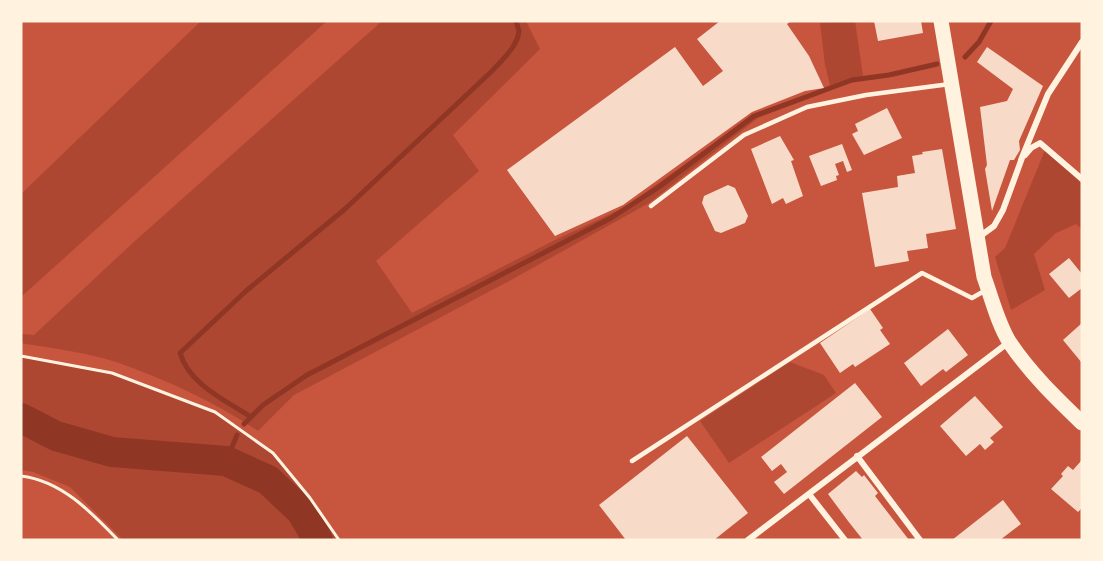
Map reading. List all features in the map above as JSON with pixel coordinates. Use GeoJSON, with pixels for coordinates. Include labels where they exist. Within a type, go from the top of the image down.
{"type":"FeatureCollection","features":[{"type":"Feature","properties":{"kind":"main road"},"geometry":{"type":"LineString","coordinates":[[941,21],[984,277],[1009,341],[1042,384],[1082,423]]}},
{"type":"Feature","properties":{"kind":"street"},"geometry":{"type":"LineString","coordinates":[[977,238],[994,226],[1003,210],[1048,94],[1082,42]]}},
{"type":"Feature","properties":{"kind":"street"},"geometry":{"type":"LineString","coordinates":[[1021,159],[1031,148],[1040,143],[1082,179]]}},
{"type":"Feature","properties":{"kind":"street"},"geometry":{"type":"LineString","coordinates":[[748,540],[1009,341]]}},
{"type":"Feature","properties":{"kind":"street"},"geometry":{"type":"LineString","coordinates":[[857,456],[920,540]]}},
{"type":"Feature","properties":{"kind":"street"},"geometry":{"type":"LineString","coordinates":[[809,494],[845,540]]}},
{"type":"Feature","properties":{"kind":"lane"},"geometry":{"type":"LineString","coordinates":[[651,206],[744,135],[807,107],[866,95],[952,83]]}},
{"type":"Feature","properties":{"kind":"lane"},"geometry":{"type":"LineString","coordinates":[[632,461],[922,273],[972,298],[988,288]]}},
{"type":"Feature","properties":{"kind":"path"},"geometry":{"type":"LineString","coordinates":[[21,356],[112,373],[215,412],[273,453],[310,498],[339,540]]}},
{"type":"Feature","properties":{"kind":"path"},"geometry":{"type":"LineString","coordinates":[[21,477],[62,490],[99,520],[118,540]]}},
{"type":"Feature","properties":{"kind":"shaded area"},"geometry":{"type":"Polygon","coordinates":[[[201,21],[327,21],[21,297],[21,194],[201,21]]]}},
{"type":"Feature","properties":{"kind":"shaded area"},"geometry":{"type":"Polygon","coordinates":[[[382,21],[526,21],[540,49],[453,135],[479,171],[376,261],[412,313],[625,207],[756,113],[829,87],[820,23],[855,21],[863,76],[831,85],[832,90],[758,118],[649,203],[511,280],[294,395],[258,431],[207,401],[116,362],[21,343],[21,334],[34,335],[136,240],[382,21]]]}},
{"type":"Feature","properties":{"kind":"shaded area"},"geometry":{"type":"Polygon","coordinates":[[[1045,150],[1082,184],[1082,229],[1076,224],[1056,233],[1034,254],[1045,290],[1011,310],[995,257],[1005,248],[1045,150]]]}},
{"type":"Feature","properties":{"kind":"shaded area"},"geometry":{"type":"Polygon","coordinates":[[[21,356],[112,373],[215,412],[273,453],[310,498],[339,540],[123,540],[70,487],[33,472],[21,470],[21,356]]]}},
{"type":"Feature","properties":{"kind":"shaded area"},"geometry":{"type":"Polygon","coordinates":[[[790,362],[824,375],[836,393],[729,463],[700,421],[790,362]]]}},
{"type":"Feature","properties":{"kind":"building"},"geometry":{"type":"Polygon","coordinates":[[[720,21],[791,21],[787,24],[809,56],[824,88],[805,91],[752,112],[623,205],[555,236],[507,170],[675,47],[703,86],[723,71],[697,39],[720,21]]]}},
{"type":"Feature","properties":{"kind":"building"},"geometry":{"type":"Polygon","coordinates":[[[874,21],[921,21],[923,33],[878,41],[874,21]]]}},
{"type":"Feature","properties":{"kind":"building"},"geometry":{"type":"Polygon","coordinates":[[[987,47],[1043,86],[1019,141],[1020,150],[1014,160],[1010,160],[992,211],[985,169],[987,165],[980,107],[1007,101],[1013,89],[977,62],[987,47]]]}},
{"type":"Feature","properties":{"kind":"building"},"geometry":{"type":"Polygon","coordinates":[[[887,108],[902,138],[864,155],[852,134],[858,131],[855,124],[887,108]]]}},
{"type":"Feature","properties":{"kind":"building"},"geometry":{"type":"Polygon","coordinates":[[[780,136],[794,160],[791,161],[803,196],[786,204],[783,198],[772,204],[751,149],[780,136]]]}},
{"type":"Feature","properties":{"kind":"building"},"geometry":{"type":"Polygon","coordinates":[[[842,144],[852,170],[847,172],[843,161],[835,164],[839,175],[836,176],[837,180],[821,186],[809,156],[842,144]]]}},
{"type":"Feature","properties":{"kind":"building"},"geometry":{"type":"Polygon","coordinates":[[[942,149],[956,229],[926,234],[928,248],[907,251],[909,261],[875,267],[862,193],[898,187],[897,176],[915,173],[912,156],[942,149]]]}},
{"type":"Feature","properties":{"kind":"building"},"geometry":{"type":"Polygon","coordinates":[[[728,185],[735,188],[748,216],[745,223],[721,233],[715,231],[702,203],[704,196],[728,185]]]}},
{"type":"Feature","properties":{"kind":"building"},"geometry":{"type":"Polygon","coordinates":[[[1069,258],[1082,274],[1082,288],[1069,298],[1049,274],[1069,258]]]}},
{"type":"Feature","properties":{"kind":"building"},"geometry":{"type":"Polygon","coordinates":[[[870,309],[883,328],[880,330],[890,344],[855,367],[853,364],[840,373],[820,343],[870,309]]]}},
{"type":"Feature","properties":{"kind":"building"},"geometry":{"type":"Polygon","coordinates":[[[1082,323],[1082,363],[1063,340],[1082,323]]]}},
{"type":"Feature","properties":{"kind":"building"},"geometry":{"type":"Polygon","coordinates":[[[948,329],[968,355],[946,372],[943,369],[921,386],[904,363],[948,329]]]}},
{"type":"Feature","properties":{"kind":"building"},"geometry":{"type":"Polygon","coordinates":[[[855,383],[882,417],[784,494],[774,482],[787,472],[781,464],[772,471],[761,457],[855,383]]]}},
{"type":"Feature","properties":{"kind":"building"},"geometry":{"type":"Polygon","coordinates":[[[975,396],[1003,427],[990,438],[994,442],[985,450],[980,444],[966,456],[940,426],[975,396]]]}},
{"type":"Feature","properties":{"kind":"building"},"geometry":{"type":"Polygon","coordinates":[[[687,436],[748,513],[714,540],[626,540],[599,505],[687,436]]]}},
{"type":"Feature","properties":{"kind":"building"},"geometry":{"type":"Polygon","coordinates":[[[1081,461],[1082,508],[1078,512],[1051,489],[1063,476],[1061,474],[1068,466],[1073,470],[1081,461]]]}},
{"type":"Feature","properties":{"kind":"building"},"geometry":{"type":"Polygon","coordinates":[[[856,471],[862,477],[864,475],[878,493],[875,496],[909,540],[863,540],[848,521],[828,494],[856,471]]]}},
{"type":"Feature","properties":{"kind":"building"},"geometry":{"type":"Polygon","coordinates":[[[1003,500],[1021,524],[1000,540],[952,540],[1003,500]]]}},
{"type":"Feature","properties":{"kind":"waterway"},"geometry":{"type":"LineString","coordinates":[[251,417],[209,390],[191,374],[180,353],[246,291],[345,209],[492,71],[516,42],[519,31],[516,21]]}},
{"type":"Feature","properties":{"kind":"waterway"},"geometry":{"type":"LineString","coordinates":[[965,57],[979,42],[991,21]]}},
{"type":"Feature","properties":{"kind":"waterway"},"geometry":{"type":"LineString","coordinates":[[244,424],[263,405],[307,375],[611,218],[659,187],[754,116],[852,80],[889,75],[937,64]]}},
{"type":"Feature","properties":{"kind":"waterway"},"geometry":{"type":"LineString","coordinates":[[21,418],[56,436],[112,452],[226,461],[268,480],[301,511],[318,540]]}},
{"type":"Feature","properties":{"kind":"waterway"},"geometry":{"type":"LineString","coordinates":[[226,461],[237,435]]}}]}
